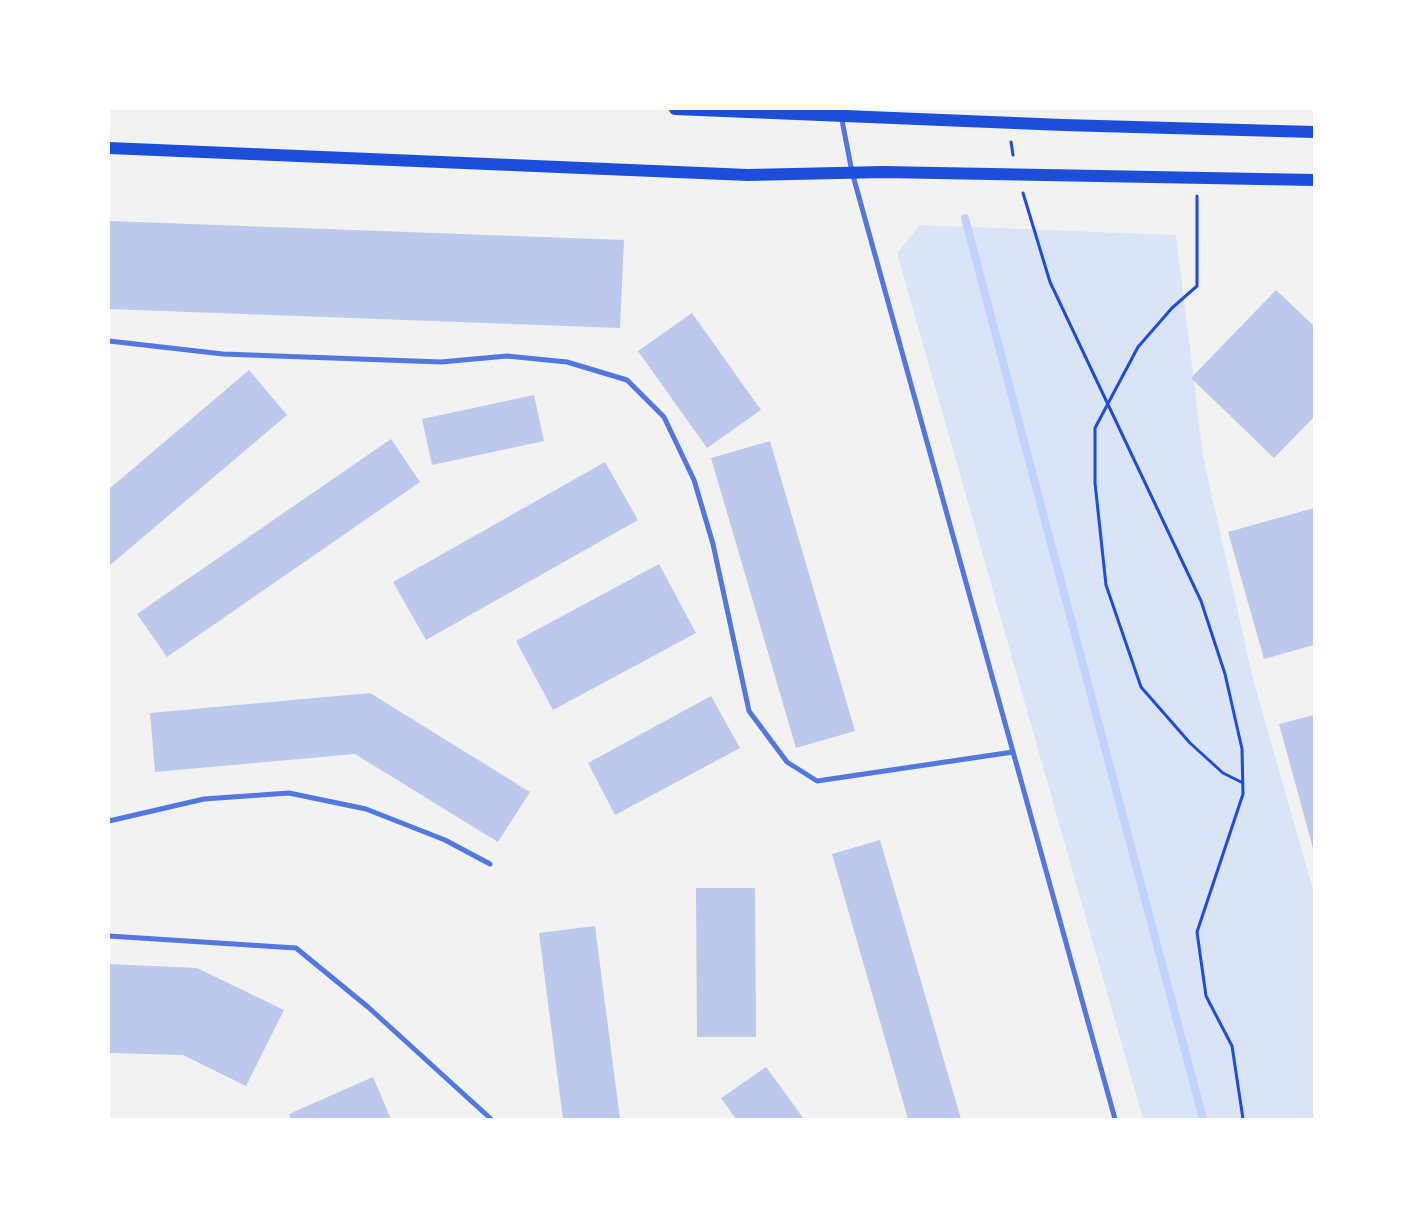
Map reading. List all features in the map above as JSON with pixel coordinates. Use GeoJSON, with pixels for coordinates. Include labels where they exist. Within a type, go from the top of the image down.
{"type":"FeatureCollection","features":[{"type":"Feature","properties":{"kind":"main road"},"geometry":{"type":"LineString","coordinates":[[675,109],[1072,125],[1314,132]]}},
{"type":"Feature","properties":{"kind":"main road"},"geometry":{"type":"LineString","coordinates":[[109,148],[748,175],[852,172],[1314,180]]}},
{"type":"Feature","properties":{"kind":"street"},"geometry":{"type":"LineString","coordinates":[[841,115],[852,172],[1116,1119]]}},
{"type":"Feature","properties":{"kind":"street"},"geometry":{"type":"LineString","coordinates":[[109,341],[223,354],[441,362],[507,356],[567,362],[627,380],[664,417],[694,480],[713,544],[749,711],[787,762],[816,781],[1013,752]]}},
{"type":"Feature","properties":{"kind":"street"},"geometry":{"type":"LineString","coordinates":[[109,821],[204,799],[289,793],[366,809],[445,840],[490,864]]}},
{"type":"Feature","properties":{"kind":"street"},"geometry":{"type":"LineString","coordinates":[[109,936],[296,948],[368,1007],[491,1119]]}},
{"type":"Feature","properties":{"kind":"path"},"geometry":{"type":"LineString","coordinates":[[1010,137],[1015,165]]}},
{"type":"Feature","properties":{"kind":"path"},"geometry":{"type":"LineString","coordinates":[[1198,178],[1197,286],[1172,308],[1138,347],[1095,428],[1095,483],[1106,585],[1141,687],[1190,744],[1223,773],[1243,783]]}},
{"type":"Feature","properties":{"kind":"path"},"geometry":{"type":"LineString","coordinates":[[1022,192],[1050,282],[1201,601],[1225,674],[1242,749],[1243,794],[1197,932],[1206,996],[1232,1046],[1243,1119]]}},
{"type":"Feature","properties":{"kind":"shaded area"},"geometry":{"type":"Polygon","coordinates":[[[920,225],[1176,235],[1203,456],[1252,675],[1314,893],[1314,1119],[1143,1119],[897,253],[920,225]]]}},
{"type":"Feature","properties":{"kind":"building"},"geometry":{"type":"Polygon","coordinates":[[[109,221],[624,240],[620,328],[109,309],[109,221]]]}},
{"type":"Feature","properties":{"kind":"building"},"geometry":{"type":"Polygon","coordinates":[[[1276,290],[1314,326],[1314,417],[1274,458],[1191,378],[1276,290]]]}},
{"type":"Feature","properties":{"kind":"building"},"geometry":{"type":"Polygon","coordinates":[[[692,313],[761,410],[707,448],[638,351],[692,313]]]}},
{"type":"Feature","properties":{"kind":"building"},"geometry":{"type":"Polygon","coordinates":[[[249,370],[287,415],[109,566],[109,489],[249,370]]]}},
{"type":"Feature","properties":{"kind":"building"},"geometry":{"type":"Polygon","coordinates":[[[534,395],[544,441],[432,465],[422,419],[534,395]]]}},
{"type":"Feature","properties":{"kind":"building"},"geometry":{"type":"Polygon","coordinates":[[[391,439],[420,482],[167,657],[137,614],[391,439]]]}},
{"type":"Feature","properties":{"kind":"building"},"geometry":{"type":"Polygon","coordinates":[[[770,441],[855,731],[796,748],[711,458],[770,441]]]}},
{"type":"Feature","properties":{"kind":"building"},"geometry":{"type":"Polygon","coordinates":[[[605,462],[638,520],[426,640],[393,582],[605,462]]]}},
{"type":"Feature","properties":{"kind":"building"},"geometry":{"type":"Polygon","coordinates":[[[1314,508],[1314,645],[1264,659],[1228,532],[1314,508]]]}},
{"type":"Feature","properties":{"kind":"building"},"geometry":{"type":"Polygon","coordinates":[[[659,564],[696,633],[553,710],[516,641],[659,564]]]}},
{"type":"Feature","properties":{"kind":"building"},"geometry":{"type":"Polygon","coordinates":[[[370,693],[530,792],[498,842],[355,754],[155,772],[150,713],[370,693]]]}},
{"type":"Feature","properties":{"kind":"building"},"geometry":{"type":"Polygon","coordinates":[[[711,696],[740,748],[615,815],[588,763],[711,696]]]}},
{"type":"Feature","properties":{"kind":"building"},"geometry":{"type":"Polygon","coordinates":[[[1314,715],[1314,852],[1279,724],[1314,715]]]}},
{"type":"Feature","properties":{"kind":"building"},"geometry":{"type":"Polygon","coordinates":[[[880,840],[961,1119],[908,1119],[832,854],[880,840]]]}},
{"type":"Feature","properties":{"kind":"building"},"geometry":{"type":"Polygon","coordinates":[[[696,888],[755,888],[756,1037],[697,1037],[696,888]]]}},
{"type":"Feature","properties":{"kind":"building"},"geometry":{"type":"Polygon","coordinates":[[[595,926],[620,1119],[563,1119],[539,933],[595,926]]]}},
{"type":"Feature","properties":{"kind":"building"},"geometry":{"type":"Polygon","coordinates":[[[109,964],[197,968],[284,1010],[246,1086],[183,1055],[109,1053],[109,964]]]}},
{"type":"Feature","properties":{"kind":"building"},"geometry":{"type":"Polygon","coordinates":[[[766,1067],[804,1119],[736,1119],[721,1098],[766,1067]]]}},
{"type":"Feature","properties":{"kind":"building"},"geometry":{"type":"Polygon","coordinates":[[[373,1077],[391,1119],[291,1119],[289,1114],[373,1077]]]}},
{"type":"Feature","properties":{"kind":"waterway"},"geometry":{"type":"LineString","coordinates":[[965,218],[1203,1119]]}}]}
